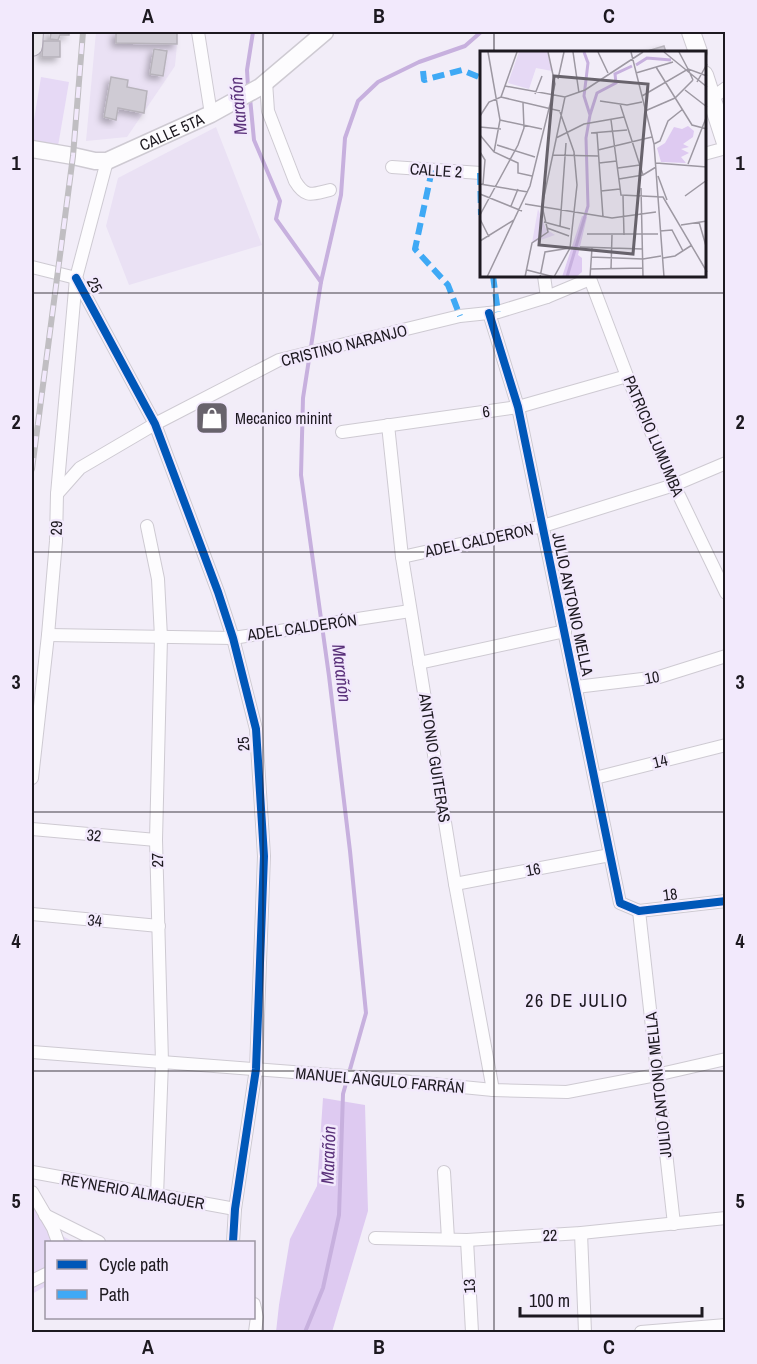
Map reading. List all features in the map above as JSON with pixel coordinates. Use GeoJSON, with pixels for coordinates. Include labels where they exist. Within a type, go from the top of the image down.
{"type":"FeatureCollection","features":[{"type":"Feature","properties":{"kind":"main road"},"geometry":{"type":"LineString","coordinates":[[32,46],[33,32]]}},
{"type":"Feature","properties":{"kind":"main road"},"geometry":{"type":"LineString","coordinates":[[691,32],[698,51]]}},
{"type":"Feature","properties":{"kind":"main road"},"geometry":{"type":"LineString","coordinates":[[706,76],[719,93],[726,143]]}},
{"type":"Feature","properties":{"kind":"street"},"geometry":{"type":"LineString","coordinates":[[198,32],[211,114]]}},
{"type":"Feature","properties":{"kind":"street","name":"CALLE 5TA"},"geometry":{"type":"LineString","coordinates":[[107,161],[211,114],[263,85],[326,32]]}},
{"type":"Feature","properties":{"kind":"street"},"geometry":{"type":"LineString","coordinates":[[263,85],[268,111],[300,190],[309,194],[330,190]]}},
{"type":"Feature","properties":{"kind":"street"},"geometry":{"type":"LineString","coordinates":[[706,154],[726,148]]}},
{"type":"Feature","properties":{"kind":"street"},"geometry":{"type":"LineString","coordinates":[[32,149],[95,161],[107,161]]}},
{"type":"Feature","properties":{"kind":"street","name":"25"},"geometry":{"type":"LineString","coordinates":[[107,161],[76,278],[155,424],[218,592],[233,638],[256,729],[263,845],[256,1069],[232,1241]]}},
{"type":"Feature","properties":{"kind":"street","name":"CALLE 2"},"geometry":{"type":"LineString","coordinates":[[392,167],[480,173]]}},
{"type":"Feature","properties":{"kind":"street"},"geometry":{"type":"LineString","coordinates":[[32,267],[76,278]]}},
{"type":"Feature","properties":{"kind":"street","name":"29"},"geometry":{"type":"LineString","coordinates":[[32,778],[48,635],[56,541],[57,494],[76,278]]}},
{"type":"Feature","properties":{"kind":"street"},"geometry":{"type":"LineString","coordinates":[[544,278],[547,297]]}},
{"type":"Feature","properties":{"kind":"street","name":"CRISTINO NARANJO"},"geometry":{"type":"LineString","coordinates":[[57,494],[80,468],[155,424],[279,360],[460,316],[489,313],[547,297],[587,278]]}},
{"type":"Feature","properties":{"kind":"street","name":"PATRICIO LUMUMBA"},"geometry":{"type":"LineString","coordinates":[[589,278],[627,376],[674,485],[726,593]]}},
{"type":"Feature","properties":{"kind":"street","name":"JULIO ANTONIO MELLA"},"geometry":{"type":"LineString","coordinates":[[489,313],[518,407],[620,903]]}},
{"type":"Feature","properties":{"kind":"street","name":"6"},"geometry":{"type":"LineString","coordinates":[[342,432],[518,407],[627,376]]}},
{"type":"Feature","properties":{"kind":"street","name":"ANTONIO GUITERAS"},"geometry":{"type":"LineString","coordinates":[[388,425],[402,557],[455,884],[493,1090]]}},
{"type":"Feature","properties":{"kind":"street","name":"ADEL CALDERON"},"geometry":{"type":"LineString","coordinates":[[402,557],[543,526],[674,485],[726,463]]}},
{"type":"Feature","properties":{"kind":"street","name":"27"},"geometry":{"type":"LineString","coordinates":[[147,526],[158,579],[161,637],[156,840],[162,1062],[157,1196]]}},
{"type":"Feature","properties":{"kind":"street","name":"ADEL CALDERÓN"},"geometry":{"type":"LineString","coordinates":[[48,635],[233,638],[411,611]]}},
{"type":"Feature","properties":{"kind":"street"},"geometry":{"type":"LineString","coordinates":[[419,663],[565,631]]}},
{"type":"Feature","properties":{"kind":"street","name":"10"},"geometry":{"type":"LineString","coordinates":[[576,687],[659,677],[726,656]]}},
{"type":"Feature","properties":{"kind":"street","name":"14"},"geometry":{"type":"LineString","coordinates":[[594,778],[726,745]]}},
{"type":"Feature","properties":{"kind":"street","name":"32"},"geometry":{"type":"LineString","coordinates":[[32,829],[156,840]]}},
{"type":"Feature","properties":{"kind":"street","name":"16"},"geometry":{"type":"LineString","coordinates":[[455,884],[610,855]]}},
{"type":"Feature","properties":{"kind":"street","name":"18"},"geometry":{"type":"LineString","coordinates":[[620,903],[639,911],[726,901]]}},
{"type":"Feature","properties":{"kind":"street","name":"JULIO ANTONIO MELLA"},"geometry":{"type":"LineString","coordinates":[[639,911],[674,1224]]}},
{"type":"Feature","properties":{"kind":"street","name":"34"},"geometry":{"type":"LineString","coordinates":[[32,914],[159,926]]}},
{"type":"Feature","properties":{"kind":"street","name":"MANUEL ANGULO FARRÁN"},"geometry":{"type":"LineString","coordinates":[[32,1052],[371,1078],[493,1090],[567,1092],[726,1059]]}},
{"type":"Feature","properties":{"kind":"street","name":"REYNERIO ALMAGUER"},"geometry":{"type":"LineString","coordinates":[[32,1172],[235,1209]]}},
{"type":"Feature","properties":{"kind":"street"},"geometry":{"type":"LineString","coordinates":[[444,1172],[448,1239]]}},
{"type":"Feature","properties":{"kind":"street"},"geometry":{"type":"LineString","coordinates":[[32,1192],[53,1228],[58,1241]]}},
{"type":"Feature","properties":{"kind":"street"},"geometry":{"type":"LineString","coordinates":[[45,1215],[97,1241]]}},
{"type":"Feature","properties":{"kind":"street","name":"22"},"geometry":{"type":"LineString","coordinates":[[375,1238],[467,1240],[581,1233],[726,1218]]}},
{"type":"Feature","properties":{"kind":"street"},"geometry":{"type":"LineString","coordinates":[[581,1233],[585,1332]]}},
{"type":"Feature","properties":{"kind":"street","name":"13"},"geometry":{"type":"LineString","coordinates":[[467,1240],[472,1332]]}},
{"type":"Feature","properties":{"kind":"street"},"geometry":{"type":"LineString","coordinates":[[255,1308],[257,1317],[255,1332]]}},
{"type":"Feature","properties":{"kind":"street"},"geometry":{"type":"LineString","coordinates":[[641,1332],[726,1326]]}},
{"type":"Feature","properties":{"kind":"shaded area"},"geometry":{"type":"Polygon","coordinates":[[[96,32],[176,32],[175,66],[127,137],[86,141],[96,32]]]}},
{"type":"Feature","properties":{"kind":"shaded area"},"geometry":{"type":"Polygon","coordinates":[[[41,77],[69,82],[58,146],[32,142],[41,77]]]}},
{"type":"Feature","properties":{"kind":"shaded area"},"geometry":{"type":"Polygon","coordinates":[[[216,127],[262,245],[129,285],[106,226],[118,178],[216,127]]]}},
{"type":"Feature","properties":{"kind":"shaded area"},"geometry":{"type":"Polygon","coordinates":[[[323,1098],[365,1105],[368,1211],[332,1332],[276,1332],[290,1239],[317,1186],[323,1098]]]}},
{"type":"Feature","properties":{"kind":"shaded area"},"geometry":{"type":"Polygon","coordinates":[[[32,1198],[47,1228],[72,1241],[45,1241],[45,1287],[32,1294],[32,1198]]]}},
{"type":"Feature","properties":{"kind":"building"},"geometry":{"type":"Polygon","coordinates":[[[44,32],[69,32],[69,35],[60,35],[58,40],[50,39],[51,33],[44,32]]]}},
{"type":"Feature","properties":{"kind":"building"},"geometry":{"type":"Polygon","coordinates":[[[116,32],[177,32],[177,44],[116,43],[116,32]]]}},
{"type":"Feature","properties":{"kind":"building"},"geometry":{"type":"Polygon","coordinates":[[[43,41],[60,41],[60,57],[42,57],[43,41]]]}},
{"type":"Feature","properties":{"kind":"building"},"geometry":{"type":"Polygon","coordinates":[[[664,46],[666,51],[647,51],[664,46]]]}},
{"type":"Feature","properties":{"kind":"building"},"geometry":{"type":"Polygon","coordinates":[[[154,49],[167,51],[163,76],[150,74],[154,49]]]}},
{"type":"Feature","properties":{"kind":"building"},"geometry":{"type":"Polygon","coordinates":[[[111,77],[128,80],[127,87],[147,91],[144,113],[118,108],[116,120],[104,117],[111,77]]]}},
{"type":"Feature","properties":{"kind":"waterway","name":"Marañón"},"geometry":{"type":"LineString","coordinates":[[248,87],[247,70],[253,32]]}},
{"type":"Feature","properties":{"kind":"waterway"},"geometry":{"type":"LineString","coordinates":[[321,282],[341,195],[345,138],[358,101],[378,82],[419,62],[465,46],[481,32]]}},
{"type":"Feature","properties":{"kind":"waterway","name":"Marañón"},"geometry":{"type":"LineString","coordinates":[[250,98],[254,140],[280,201],[276,219],[321,282],[303,398],[301,475],[329,676],[366,1013],[343,1094],[339,1215],[323,1288],[305,1332]]}},
{"type":"Feature","properties":{"kind":"railway"},"geometry":{"type":"LineString","coordinates":[[32,469],[73,156],[83,32]]}},
{"type":"Feature","properties":{"kind":"marked path"},"geometry":{"type":"LineString","coordinates":[[423,71],[424,80],[462,70],[479,77]]}},
{"type":"Feature","properties":{"kind":"marked path"},"geometry":{"type":"LineString","coordinates":[[432,170],[415,249],[448,285],[460,316]]}},
{"type":"Feature","properties":{"kind":"marked path"},"geometry":{"type":"LineString","coordinates":[[493,278],[498,312]]}},
{"type":"Feature","properties":{"kind":"cycle path"},"geometry":{"type":"LineString","coordinates":[[76,278],[155,424],[218,592],[233,638],[256,729],[264,856],[256,1069],[235,1209],[233,1241]]}},
{"type":"Feature","properties":{"kind":"cycle path"},"geometry":{"type":"LineString","coordinates":[[489,313],[518,407],[620,903],[639,911],[726,901]]}},
{"type":"Feature","properties":{"kind":"place","name":"Mecanico minint"},"geometry":{"type":"Point","coordinates":[212,418]}},
{"type":"Feature","properties":{"kind":"district","name":"26 DE JULIO"},"geometry":{"type":"Point","coordinates":[577,1000]}}]}
